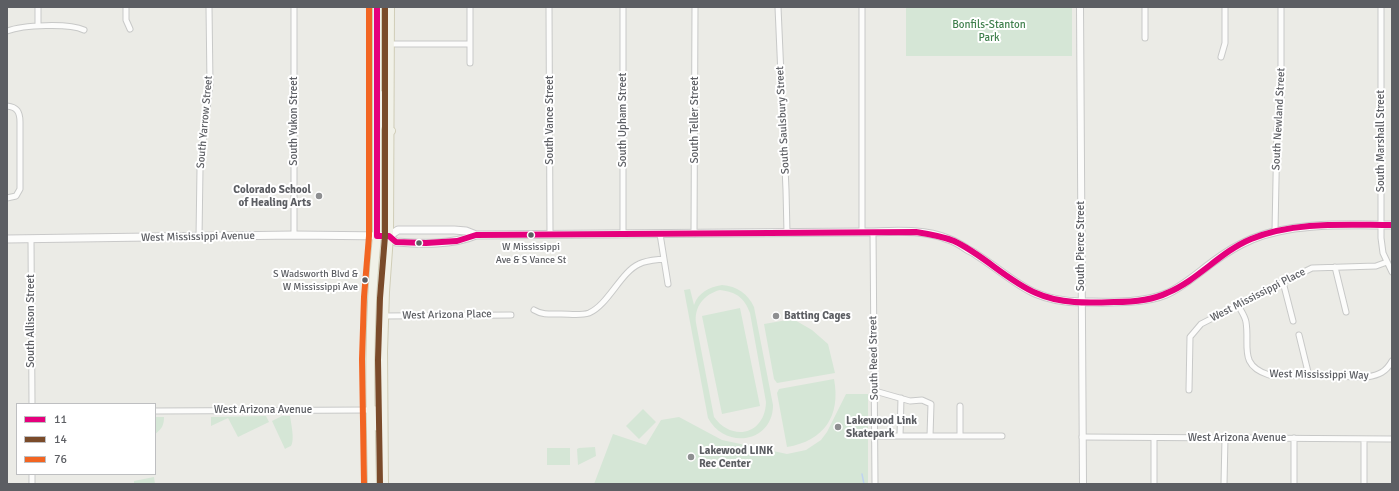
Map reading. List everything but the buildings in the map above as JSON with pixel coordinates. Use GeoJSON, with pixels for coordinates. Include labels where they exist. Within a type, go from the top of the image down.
{"type":"FeatureCollection","features":[{"type":"Feature","properties":{"kind":"main road"},"geometry":{"type":"LineString","coordinates":[[372,484],[370,321],[377,236],[377,7]]}},
{"type":"Feature","properties":{"kind":"main road"},"geometry":{"type":"LineString","coordinates":[[384,484],[384,316],[389,236],[391,131],[390,7]]}},
{"type":"Feature","properties":{"kind":"main road"},"geometry":{"type":"LineString","coordinates":[[377,76],[382,103],[384,126],[391,131]]}},
{"type":"Feature","properties":{"kind":"main road","name":"West Mississippi Avenue"},"geometry":{"type":"LineString","coordinates":[[389,236],[396,242],[427,243],[457,241],[476,235],[862,232],[920,233],[948,239],[977,254],[1013,281],[1028,290],[1053,299],[1081,302],[1147,300],[1158,297],[1180,287],[1214,260],[1233,248],[1275,231],[1301,227],[1392,225]]}},
{"type":"Feature","properties":{"kind":"main road","name":"West Mississippi Avenue"},"geometry":{"type":"LineString","coordinates":[[7,239],[200,238],[294,235],[389,236],[398,230],[454,230],[466,231],[476,235]]}},
{"type":"Feature","properties":{"kind":"main road"},"geometry":{"type":"LineString","coordinates":[[370,410],[377,412],[380,438],[384,448]]}},
{"type":"Feature","properties":{"kind":"street"},"geometry":{"type":"LineString","coordinates":[[38,7],[38,26]]}},
{"type":"Feature","properties":{"kind":"street"},"geometry":{"type":"LineString","coordinates":[[126,7],[126,20],[130,29]]}},
{"type":"Feature","properties":{"kind":"street","name":"South Yarrow Street"},"geometry":{"type":"LineString","coordinates":[[200,238],[201,157],[210,84],[209,7]]}},
{"type":"Feature","properties":{"kind":"street","name":"South Yukon Street"},"geometry":{"type":"LineString","coordinates":[[294,7],[294,235]]}},
{"type":"Feature","properties":{"kind":"street"},"geometry":{"type":"LineString","coordinates":[[470,7],[470,62]]}},
{"type":"Feature","properties":{"kind":"street","name":"South Vance Street"},"geometry":{"type":"LineString","coordinates":[[550,7],[550,234]]}},
{"type":"Feature","properties":{"kind":"street","name":"South Upham Street"},"geometry":{"type":"LineString","coordinates":[[623,7],[623,234]]}},
{"type":"Feature","properties":{"kind":"street","name":"South Teller Street"},"geometry":{"type":"LineString","coordinates":[[694,234],[695,7]]}},
{"type":"Feature","properties":{"kind":"street","name":"South Saulsbury Street"},"geometry":{"type":"LineString","coordinates":[[778,7],[787,233]]}},
{"type":"Feature","properties":{"kind":"street"},"geometry":{"type":"LineString","coordinates":[[862,7],[862,232]]}},
{"type":"Feature","properties":{"kind":"street","name":"South Pierce Street"},"geometry":{"type":"LineString","coordinates":[[1080,7],[1083,484]]}},
{"type":"Feature","properties":{"kind":"street"},"geometry":{"type":"LineString","coordinates":[[1145,7],[1145,38]]}},
{"type":"Feature","properties":{"kind":"street"},"geometry":{"type":"LineString","coordinates":[[1221,57],[1225,43],[1225,7]]}},
{"type":"Feature","properties":{"kind":"street","name":"South Newland Street"},"geometry":{"type":"LineString","coordinates":[[1275,231],[1277,129],[1281,102],[1281,7]]}},
{"type":"Feature","properties":{"kind":"street","name":"South Marshall Street"},"geometry":{"type":"LineString","coordinates":[[1381,7],[1381,225],[1382,246],[1386,262],[1392,272]]}},
{"type":"Feature","properties":{"kind":"street"},"geometry":{"type":"LineString","coordinates":[[7,31],[21,27],[38,26],[76,27],[84,30]]}},
{"type":"Feature","properties":{"kind":"street"},"geometry":{"type":"LineString","coordinates":[[390,44],[470,44]]}},
{"type":"Feature","properties":{"kind":"street"},"geometry":{"type":"LineString","coordinates":[[7,106],[17,110],[19,113],[20,122],[20,189],[16,196],[7,198]]}},
{"type":"Feature","properties":{"kind":"street","name":"South Reed Street"},"geometry":{"type":"LineString","coordinates":[[873,232],[875,484]]}},
{"type":"Feature","properties":{"kind":"street"},"geometry":{"type":"LineString","coordinates":[[660,234],[668,284]]}},
{"type":"Feature","properties":{"kind":"street","name":"South Allison Street"},"geometry":{"type":"LineString","coordinates":[[31,239],[32,403]]}},
{"type":"Feature","properties":{"kind":"street"},"geometry":{"type":"LineString","coordinates":[[534,310],[539,313],[551,314],[588,313],[599,306],[636,266],[645,262],[664,259]]}},
{"type":"Feature","properties":{"kind":"street","name":"West Mississippi Place"},"geometry":{"type":"LineString","coordinates":[[1189,390],[1190,337],[1201,324],[1312,268],[1376,266],[1386,262]]}},
{"type":"Feature","properties":{"kind":"street"},"geometry":{"type":"LineString","coordinates":[[1335,267],[1346,312]]}},
{"type":"Feature","properties":{"kind":"street"},"geometry":{"type":"LineString","coordinates":[[1283,282],[1293,321]]}},
{"type":"Feature","properties":{"kind":"street","name":"West Mississippi Way"},"geometry":{"type":"LineString","coordinates":[[1238,305],[1246,323],[1246,349],[1250,363],[1255,369],[1269,375],[1377,376],[1389,367],[1392,360]]}},
{"type":"Feature","properties":{"kind":"street","name":"West Arizona Place"},"geometry":{"type":"LineString","coordinates":[[384,316],[511,314]]}},
{"type":"Feature","properties":{"kind":"street"},"geometry":{"type":"LineString","coordinates":[[1299,335],[1309,376]]}},
{"type":"Feature","properties":{"kind":"street"},"geometry":{"type":"LineString","coordinates":[[875,392],[910,400],[922,400],[931,404],[930,436]]}},
{"type":"Feature","properties":{"kind":"street"},"geometry":{"type":"LineString","coordinates":[[900,436],[901,398]]}},
{"type":"Feature","properties":{"kind":"street"},"geometry":{"type":"LineString","coordinates":[[960,406],[960,436]]}},
{"type":"Feature","properties":{"kind":"street","name":"West Arizona Avenue"},"geometry":{"type":"LineString","coordinates":[[156,411],[370,410]]}},
{"type":"Feature","properties":{"kind":"street"},"geometry":{"type":"LineString","coordinates":[[875,436],[1002,436]]}},
{"type":"Feature","properties":{"kind":"street","name":"West Arizona Avenue"},"geometry":{"type":"LineString","coordinates":[[1082,437],[1392,439]]}},
{"type":"Feature","properties":{"kind":"street"},"geometry":{"type":"LineString","coordinates":[[1154,438],[1154,484]]}},
{"type":"Feature","properties":{"kind":"street"},"geometry":{"type":"LineString","coordinates":[[1224,484],[1225,438]]}},
{"type":"Feature","properties":{"kind":"street"},"geometry":{"type":"LineString","coordinates":[[1294,438],[1294,484]]}},
{"type":"Feature","properties":{"kind":"street"},"geometry":{"type":"LineString","coordinates":[[1364,439],[1364,484]]}},
{"type":"Feature","properties":{"kind":"green space","name":"Bonfils-Stanton Park"},"geometry":{"type":"Polygon","coordinates":[[[906,7],[1072,7],[1072,56],[906,56],[906,7]]]}},
{"type":"Feature","properties":{"kind":"green space"},"geometry":{"type":"Polygon","coordinates":[[[722,285],[737,289],[749,298],[754,307],[773,405],[771,418],[765,428],[757,434],[747,438],[736,438],[725,435],[716,428],[708,418],[684,290],[690,289],[694,305],[701,294],[708,289],[722,285]],[[720,290],[709,295],[701,302],[698,307],[696,323],[714,417],[721,425],[730,430],[738,432],[746,431],[754,428],[760,422],[764,413],[766,402],[750,313],[745,303],[739,296],[731,292],[720,290]]]}},
{"type":"Feature","properties":{"kind":"green space"},"geometry":{"type":"Polygon","coordinates":[[[740,308],[760,406],[722,414],[702,316],[740,308]]]}},
{"type":"Feature","properties":{"kind":"green space"},"geometry":{"type":"Polygon","coordinates":[[[793,319],[812,330],[828,344],[835,373],[777,383],[774,379],[764,324],[793,319]]]}},
{"type":"Feature","properties":{"kind":"green space"},"geometry":{"type":"Polygon","coordinates":[[[834,379],[836,392],[835,404],[827,425],[820,433],[811,439],[800,444],[787,447],[777,393],[779,389],[834,379]]]}},
{"type":"Feature","properties":{"kind":"green space"},"geometry":{"type":"Polygon","coordinates":[[[846,394],[868,394],[868,484],[594,484],[613,434],[646,445],[661,420],[679,417],[722,440],[787,454],[806,450],[821,440],[827,432],[846,394]]]}},
{"type":"Feature","properties":{"kind":"green space"},"geometry":{"type":"Polygon","coordinates":[[[643,409],[656,422],[639,439],[626,426],[643,409]]]}},
{"type":"Feature","properties":{"kind":"green space"},"geometry":{"type":"Polygon","coordinates":[[[266,416],[269,422],[238,437],[228,418],[211,426],[211,417],[266,416]]]}},
{"type":"Feature","properties":{"kind":"green space"},"geometry":{"type":"Polygon","coordinates":[[[282,416],[290,416],[293,440],[291,446],[285,449],[272,421],[282,416]]]}},
{"type":"Feature","properties":{"kind":"green space"},"geometry":{"type":"Polygon","coordinates":[[[156,417],[164,417],[164,422],[156,433],[156,417]]]}},
{"type":"Feature","properties":{"kind":"green space"},"geometry":{"type":"Polygon","coordinates":[[[595,447],[596,456],[578,465],[577,449],[595,447]]]}},
{"type":"Feature","properties":{"kind":"green space"},"geometry":{"type":"Polygon","coordinates":[[[547,448],[570,448],[570,465],[547,465],[547,448]]]}},
{"type":"Feature","properties":{"kind":"green space"},"geometry":{"type":"Polygon","coordinates":[[[154,477],[155,484],[134,484],[134,481],[154,477]]]}},
{"type":"Feature","properties":{"kind":"waterway"},"geometry":{"type":"LineString","coordinates":[[862,474],[864,484]]}},
{"type":"Feature","properties":{"kind":"transit line","name":"76"},"geometry":{"type":"LineString","coordinates":[[364,484],[362,359],[364,297],[369,236],[369,7]]}},
{"type":"Feature","properties":{"kind":"transit line","name":"11"},"geometry":{"type":"LineString","coordinates":[[377,7],[377,236]]}},
{"type":"Feature","properties":{"kind":"transit line","name":"14"},"geometry":{"type":"LineString","coordinates":[[380,484],[378,360],[380,298],[385,236],[385,7]]}},
{"type":"Feature","properties":{"kind":"transit line","name":"11"},"geometry":{"type":"LineString","coordinates":[[377,236],[389,236],[396,242],[426,243],[457,241],[476,235],[916,232],[940,236],[954,241],[975,253],[1025,288],[1045,297],[1064,301],[1094,303],[1134,301],[1161,296],[1189,281],[1229,251],[1251,239],[1268,233],[1285,229],[1320,225],[1392,225]]}},
{"type":"Feature","properties":{"kind":"place","name":"Colorado School of Healing Arts"},"geometry":{"type":"Point","coordinates":[319,196]}},
{"type":"Feature","properties":{"kind":"place","name":"W Mississippi Ave & S Vance St"},"geometry":{"type":"Point","coordinates":[531,235]}},
{"type":"Feature","properties":{"kind":"place","name":"S Wadsworth Blvd & W Mississippi Ave"},"geometry":{"type":"Point","coordinates":[365,280]}},
{"type":"Feature","properties":{"kind":"place","name":"Batting Cages"},"geometry":{"type":"Point","coordinates":[776,316]}},
{"type":"Feature","properties":{"kind":"place","name":"Lakewood Link Skatepark"},"geometry":{"type":"Point","coordinates":[838,427]}},
{"type":"Feature","properties":{"kind":"place","name":"Lakewood LINK Rec Center"},"geometry":{"type":"Point","coordinates":[691,457]}}]}
